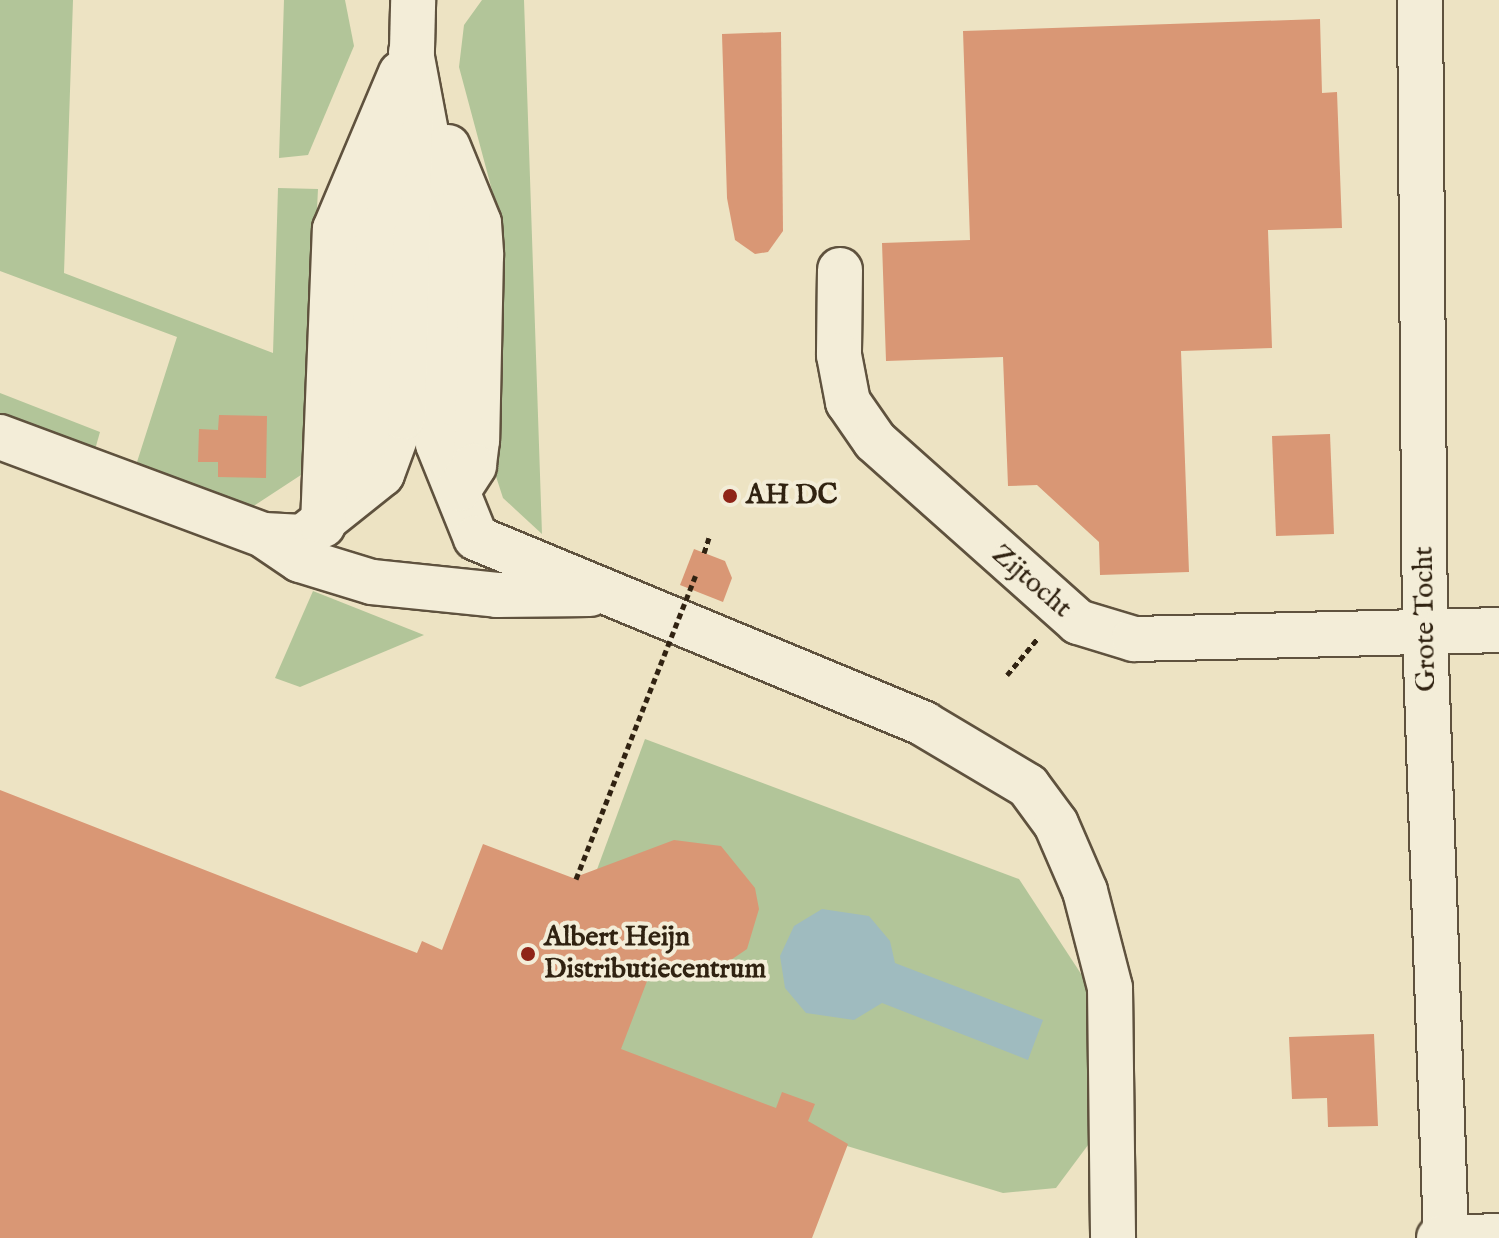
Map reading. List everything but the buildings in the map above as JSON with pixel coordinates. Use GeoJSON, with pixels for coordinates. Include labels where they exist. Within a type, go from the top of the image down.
{"type":"FeatureCollection","features":[{"type":"Feature","properties":{"kind":"street"},"geometry":{"type":"LineString","coordinates":[[264,535],[303,537],[323,525],[382,474],[403,417],[413,0]]}},
{"type":"Feature","properties":{"kind":"street","name":"Grote Tocht"},"geometry":{"type":"LineString","coordinates":[[1420,0],[1425,633],[1446,1238]]}},
{"type":"Feature","properties":{"kind":"street"},"geometry":{"type":"LineString","coordinates":[[411,52],[442,217],[438,444],[459,489],[476,538],[924,724],[1028,786],[1056,824],[1085,891],[1110,988],[1113,1238]]}},
{"type":"Feature","properties":{"kind":"street"},"geometry":{"type":"LineString","coordinates":[[323,525],[335,229],[411,52]]}},
{"type":"Feature","properties":{"kind":"street","name":"Zijtocht"},"geometry":{"type":"LineString","coordinates":[[840,270],[839,355],[848,402],[875,441],[1078,622],[1134,639],[1499,630]]}},
{"type":"Feature","properties":{"kind":"street"},"geometry":{"type":"LineString","coordinates":[[0,437],[264,535],[300,560],[372,582],[497,595],[605,594]]}},
{"type":"Feature","properties":{"kind":"street"},"geometry":{"type":"LineString","coordinates":[[1439,1238],[1499,1236]]}},
{"type":"Feature","properties":{"kind":"path"},"geometry":{"type":"LineString","coordinates":[[704,553],[709,538]]}},
{"type":"Feature","properties":{"kind":"path"},"geometry":{"type":"LineString","coordinates":[[576,879],[697,572]]}},
{"type":"Feature","properties":{"kind":"green space"},"geometry":{"type":"Polygon","coordinates":[[[0,0],[73,0],[64,273],[273,353],[278,188],[318,189],[304,473],[246,511],[137,462],[177,337],[0,271],[0,0]]]}},
{"type":"Feature","properties":{"kind":"green space"},"geometry":{"type":"Polygon","coordinates":[[[284,0],[345,0],[354,46],[308,155],[279,158],[284,0]]]}},
{"type":"Feature","properties":{"kind":"green space"},"geometry":{"type":"Polygon","coordinates":[[[482,0],[524,0],[542,534],[503,498],[490,458],[493,194],[459,67],[464,25],[482,0]]]}},
{"type":"Feature","properties":{"kind":"green space"},"geometry":{"type":"Polygon","coordinates":[[[0,393],[100,432],[94,453],[0,417],[0,393]]]}},
{"type":"Feature","properties":{"kind":"green space"},"geometry":{"type":"Polygon","coordinates":[[[313,591],[424,635],[300,687],[275,678],[313,591]]]}},
{"type":"Feature","properties":{"kind":"green space"},"geometry":{"type":"Polygon","coordinates":[[[645,739],[1019,879],[1087,983],[1094,1137],[1056,1188],[1003,1193],[847,1146],[542,1019],[645,739]]]}},
{"type":"Feature","properties":{"kind":"water"},"geometry":{"type":"Polygon","coordinates":[[[822,909],[869,916],[890,941],[895,963],[1043,1020],[1028,1060],[882,1003],[854,1020],[806,1013],[785,988],[780,956],[794,926],[822,909]]]}},
{"type":"Feature","properties":{"kind":"place","name":"AH DC"},"geometry":{"type":"Point","coordinates":[730,496]}},
{"type":"Feature","properties":{"kind":"place","name":"Albert Heijn Distributiecentrum"},"geometry":{"type":"Point","coordinates":[528,954]}}]}
